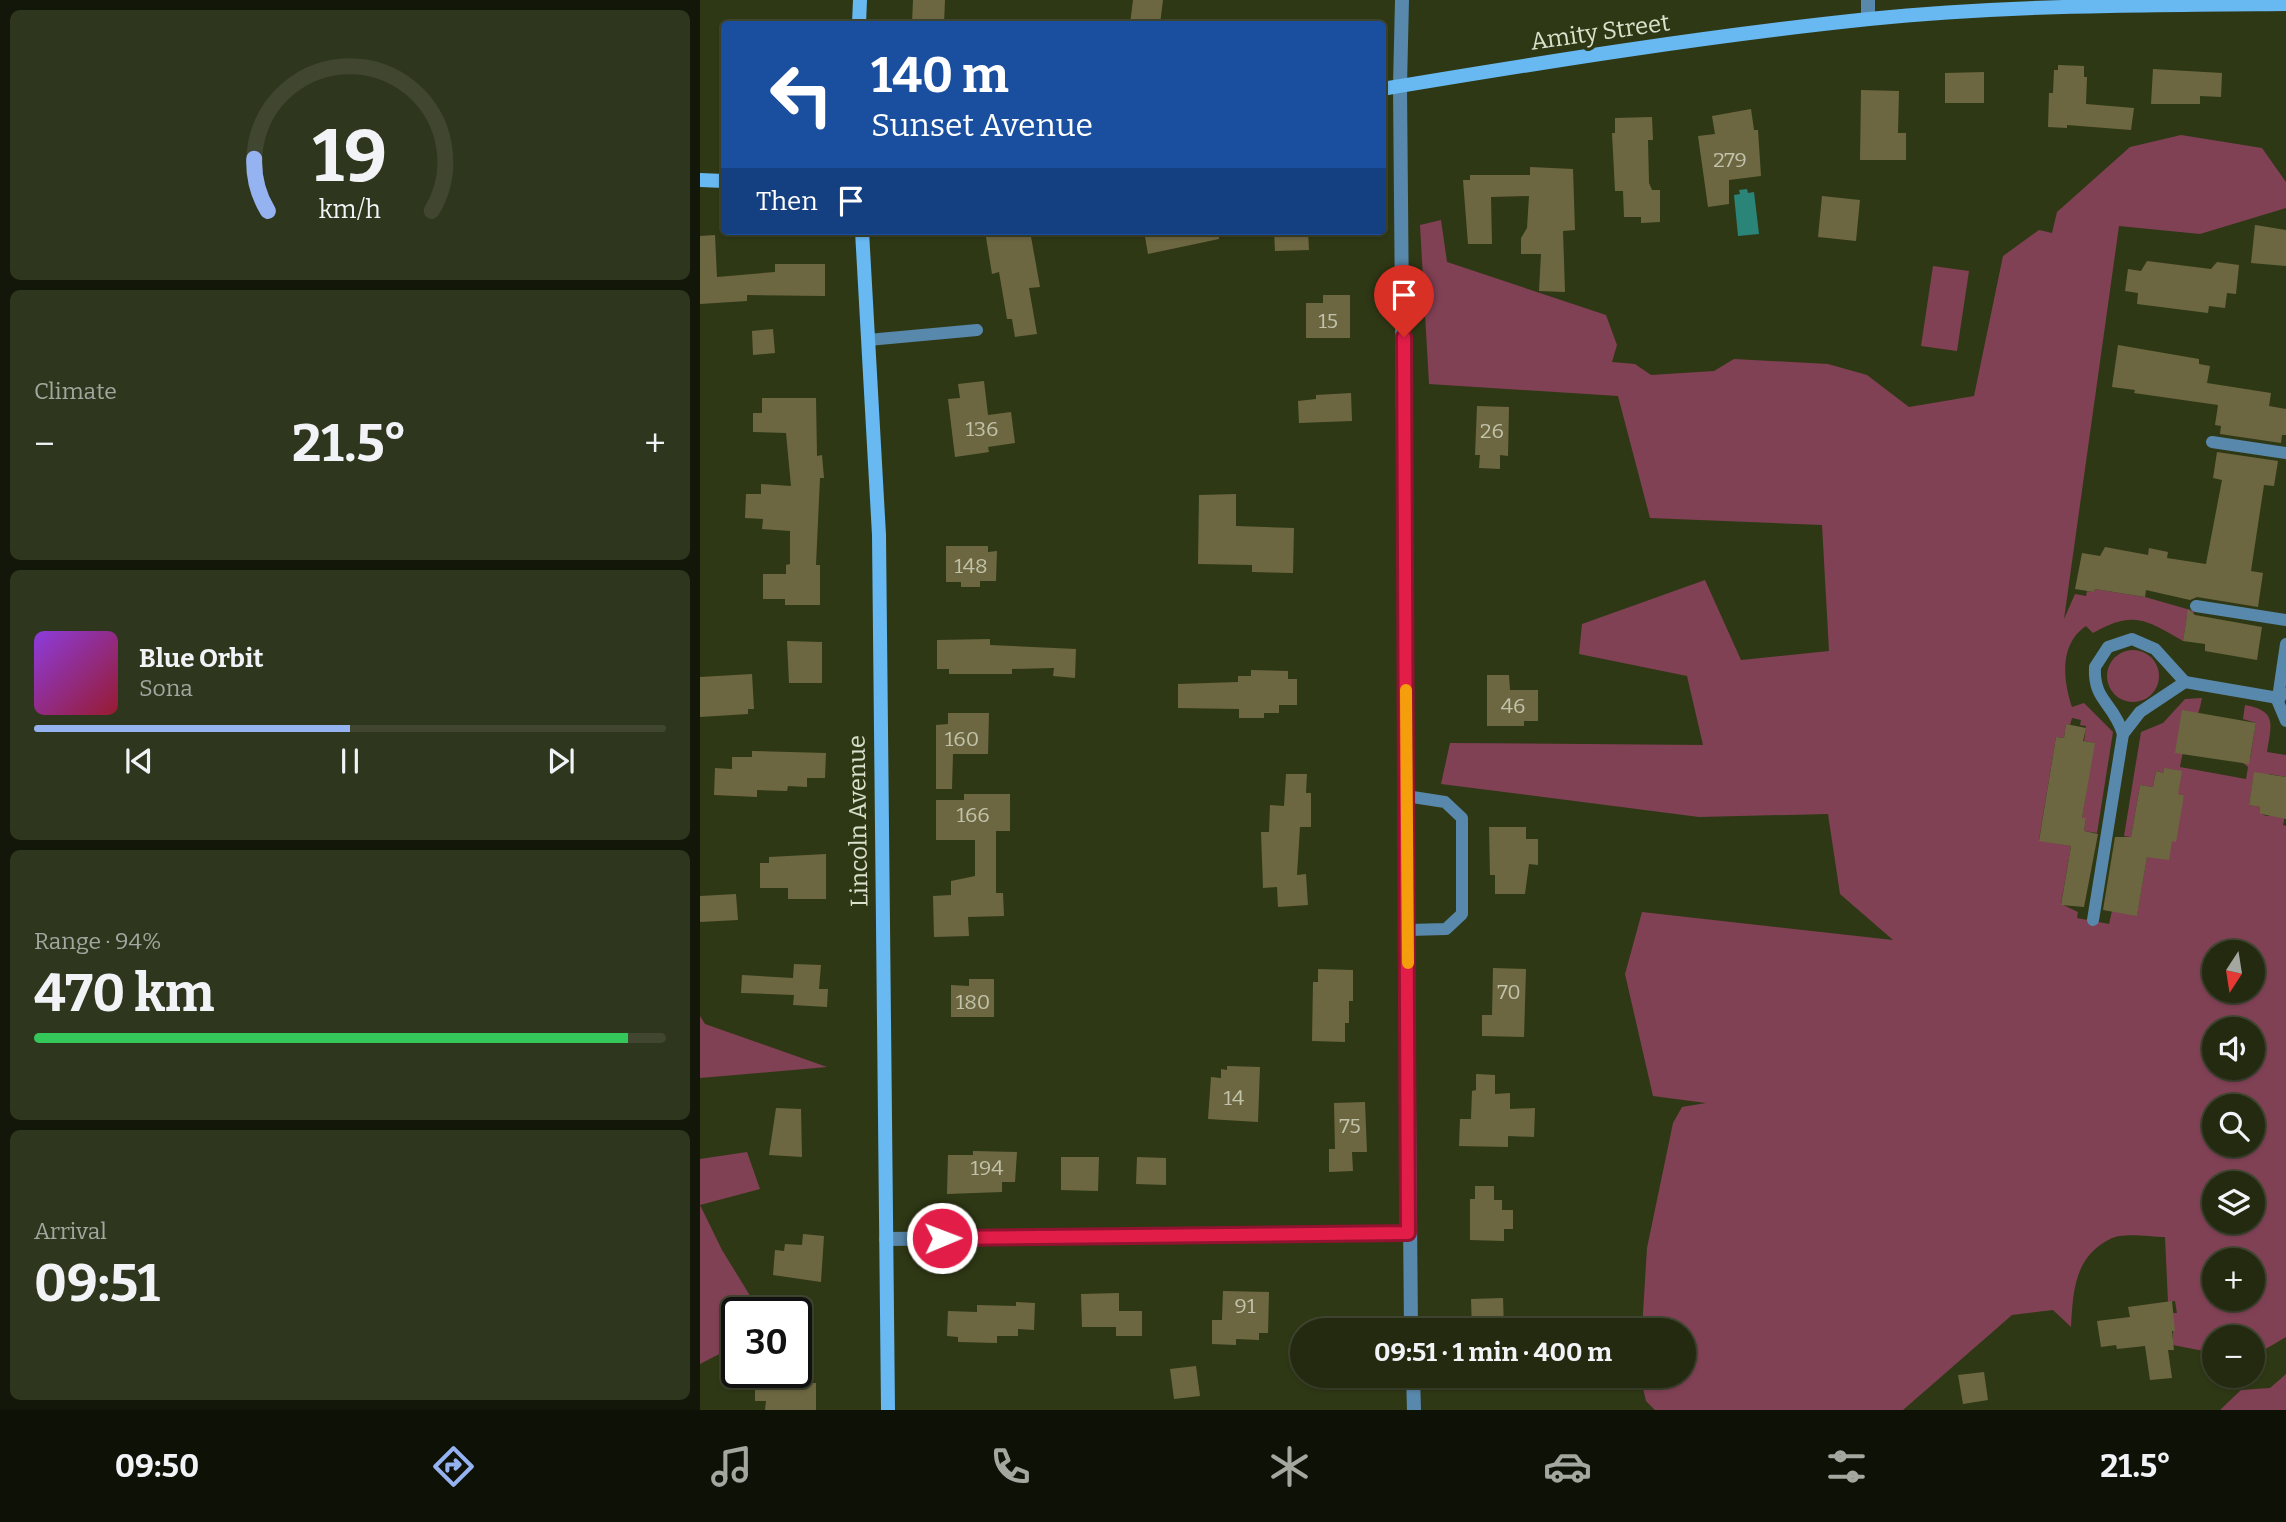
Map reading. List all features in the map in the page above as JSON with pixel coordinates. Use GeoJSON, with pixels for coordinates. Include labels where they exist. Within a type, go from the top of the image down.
{"type":"FeatureCollection","features":[{"type":"Feature","properties":{"kind":"street"},"geometry":{"type":"LineString","coordinates":[[859,21],[860,0]]}},
{"type":"Feature","properties":{"kind":"street"},"geometry":{"type":"LineString","coordinates":[[1402,0],[1400,86],[1408,930],[1408,1233],[1412,1318]]}},
{"type":"Feature","properties":{"kind":"street"},"geometry":{"type":"LineString","coordinates":[[1868,0],[1868,19]]}},
{"type":"Feature","properties":{"kind":"street","name":"Amity Street"},"geometry":{"type":"LineString","coordinates":[[1386,88],[1638,49],[1868,19],[2085,6],[2286,4]]}},
{"type":"Feature","properties":{"kind":"street"},"geometry":{"type":"LineString","coordinates":[[700,180],[721,181]]}},
{"type":"Feature","properties":{"kind":"street","name":"Lincoln Avenue"},"geometry":{"type":"LineString","coordinates":[[862,235],[879,535],[888,1410]]}},
{"type":"Feature","properties":{"kind":"street"},"geometry":{"type":"LineString","coordinates":[[886,1239],[1408,1233]]}},
{"type":"Feature","properties":{"kind":"street"},"geometry":{"type":"LineString","coordinates":[[1413,1388],[1414,1410]]}},
{"type":"Feature","properties":{"kind":"lane"},"geometry":{"type":"LineString","coordinates":[[868,340],[977,330]]}},
{"type":"Feature","properties":{"kind":"lane"},"geometry":{"type":"LineString","coordinates":[[2212,442],[2286,453]]}},
{"type":"Feature","properties":{"kind":"lane"},"geometry":{"type":"LineString","coordinates":[[2196,606],[2286,620]]}},
{"type":"Feature","properties":{"kind":"lane"},"geometry":{"type":"LineString","coordinates":[[2093,920],[2123,734],[2115,711],[2099,695],[2094,680],[2099,656],[2108,647],[2132,639],[2144,642],[2155,649],[2185,682]]}},
{"type":"Feature","properties":{"kind":"lane"},"geometry":{"type":"LineString","coordinates":[[2286,644],[2282,693],[2286,721]]}},
{"type":"Feature","properties":{"kind":"lane"},"geometry":{"type":"LineString","coordinates":[[2123,734],[2140,712],[2185,682],[2282,693]]}},
{"type":"Feature","properties":{"kind":"lane"},"geometry":{"type":"LineString","coordinates":[[1406,796],[1445,802],[1462,818],[1462,915],[1446,929],[1408,930]]}},
{"type":"Feature","properties":{"kind":"shaded area"},"geometry":{"type":"Polygon","coordinates":[[[2181,135],[2262,148],[2286,182],[2286,208],[2200,234],[2119,226],[2064,619],[2075,594],[2086,596],[2087,591],[2094,592],[2095,589],[2145,597],[2194,611],[2193,616],[2187,616],[2183,641],[2149,623],[2130,620],[2093,633],[2086,626],[2077,634],[2067,653],[2065,675],[2072,707],[2084,703],[2113,732],[2097,833],[2084,831],[2086,818],[2082,818],[2094,743],[2084,741],[2086,726],[2080,725],[2081,720],[2072,718],[2070,725],[2066,724],[2064,738],[2056,737],[2039,840],[2071,846],[2061,904],[2078,912],[2077,918],[2109,924],[2112,911],[2137,915],[2147,857],[2172,841],[2184,795],[2178,794],[2164,768],[2163,773],[2156,771],[2153,787],[2140,785],[2131,837],[2124,836],[2141,732],[2163,723],[2185,699],[2202,698],[2180,767],[2246,779],[2248,767],[2243,763],[2244,759],[2250,759],[2256,723],[2243,719],[2245,705],[2268,715],[2270,727],[2267,752],[2286,755],[2286,777],[2269,774],[2268,782],[2253,780],[2249,805],[2260,807],[2259,812],[2266,816],[2285,816],[2283,825],[2286,826],[2286,1337],[2265,1349],[2265,1325],[2202,1325],[2202,1351],[2173,1345],[2173,1313],[2177,1313],[2175,1301],[2168,1302],[2165,1237],[2122,1236],[2110,1239],[2098,1247],[2082,1266],[2075,1289],[2071,1327],[2053,1310],[2012,1315],[1903,1410],[1655,1410],[1646,1401],[1643,1388],[1696,1388],[1696,1318],[1643,1318],[1647,1248],[1673,1123],[1682,1107],[1706,1103],[1653,1096],[1625,974],[1642,912],[1893,940],[1840,894],[1828,814],[1699,817],[1441,784],[1450,743],[1703,745],[1687,676],[1579,654],[1582,624],[1705,580],[1741,660],[1829,651],[1822,525],[1650,518],[1618,396],[1429,384],[1420,225],[1441,220],[1447,262],[1606,315],[1617,345],[1612,362],[1635,364],[1651,375],[1714,371],[1734,359],[1828,364],[1867,375],[1909,407],[1974,396],[2003,256],[2039,230],[2052,233],[2057,212],[2130,147],[2181,135]]]}},
{"type":"Feature","properties":{"kind":"shaded area"},"geometry":{"type":"Polygon","coordinates":[[[1933,266],[1969,271],[1957,351],[1921,346],[1933,266]]]}},
{"type":"Feature","properties":{"kind":"shaded area"},"geometry":{"type":"Polygon","coordinates":[[[2133,650],[2152,657],[2159,676],[2152,695],[2133,702],[2114,695],[2107,676],[2114,657],[2133,650]]]}},
{"type":"Feature","properties":{"kind":"shaded area"},"geometry":{"type":"Polygon","coordinates":[[[700,1016],[705,1024],[827,1067],[700,1078],[700,1016]]]}},
{"type":"Feature","properties":{"kind":"shaded area"},"geometry":{"type":"Polygon","coordinates":[[[747,1152],[760,1189],[700,1205],[700,1159],[747,1152]]]}},
{"type":"Feature","properties":{"kind":"shaded area"},"geometry":{"type":"Polygon","coordinates":[[[700,1205],[722,1250],[751,1297],[721,1297],[721,1353],[700,1364],[700,1205]]]}},
{"type":"Feature","properties":{"kind":"shaded area"},"geometry":{"type":"Polygon","coordinates":[[[2286,1374],[2286,1410],[2220,1410],[2241,1390],[2270,1388],[2286,1374]]]}},
{"type":"Feature","properties":{"kind":"water"},"geometry":{"type":"Polygon","coordinates":[[[1747,189],[1748,193],[1754,192],[1759,234],[1738,236],[1734,195],[1740,194],[1739,190],[1747,189]]]}},
{"type":"Feature","properties":{"kind":"building"},"geometry":{"type":"Polygon","coordinates":[[[913,0],[945,0],[944,21],[912,21],[913,0]]]}},
{"type":"Feature","properties":{"kind":"building"},"geometry":{"type":"Polygon","coordinates":[[[1133,0],[1163,0],[1160,21],[1130,21],[1133,0]]]}},
{"type":"Feature","properties":{"kind":"building"},"geometry":{"type":"Polygon","coordinates":[[[2058,65],[2084,66],[2084,77],[2087,77],[2086,104],[2134,108],[2131,130],[2067,125],[2067,128],[2048,127],[2049,93],[2053,93],[2054,70],[2058,70],[2058,65]]]}},
{"type":"Feature","properties":{"kind":"building"},"geometry":{"type":"Polygon","coordinates":[[[2153,69],[2222,73],[2221,97],[2200,96],[2200,104],[2151,104],[2153,69]]]}},
{"type":"Feature","properties":{"kind":"building"},"geometry":{"type":"Polygon","coordinates":[[[1984,72],[1984,103],[1945,103],[1945,73],[1984,72]]]}},
{"type":"Feature","properties":{"kind":"building"},"geometry":{"type":"Polygon","coordinates":[[[1861,90],[1899,91],[1898,133],[1906,133],[1906,160],[1860,160],[1861,90]]]}},
{"type":"Feature","properties":{"kind":"building"},"geometry":{"type":"Polygon","coordinates":[[[1751,109],[1754,130],[1758,130],[1761,176],[1729,180],[1729,204],[1708,207],[1698,136],[1715,134],[1712,116],[1751,109]]]}},
{"type":"Feature","properties":{"kind":"building"},"geometry":{"type":"Polygon","coordinates":[[[1652,117],[1653,140],[1648,140],[1649,183],[1652,190],[1660,190],[1660,222],[1641,223],[1641,217],[1624,217],[1623,191],[1615,191],[1612,133],[1615,133],[1615,118],[1652,117]]]}},
{"type":"Feature","properties":{"kind":"building"},"geometry":{"type":"Polygon","coordinates":[[[1530,167],[1573,169],[1575,230],[1563,231],[1565,292],[1539,291],[1541,254],[1521,254],[1521,238],[1527,228],[1529,196],[1491,197],[1492,244],[1468,244],[1463,180],[1470,180],[1470,175],[1530,175],[1530,167]]]}},
{"type":"Feature","properties":{"kind":"building"},"geometry":{"type":"Polygon","coordinates":[[[1822,196],[1860,200],[1856,241],[1818,237],[1822,196]]]}},
{"type":"Feature","properties":{"kind":"building"},"geometry":{"type":"Polygon","coordinates":[[[2255,225],[2286,230],[2286,266],[2251,263],[2255,225]]]}},
{"type":"Feature","properties":{"kind":"building"},"geometry":{"type":"Polygon","coordinates":[[[715,235],[717,277],[775,272],[775,264],[825,264],[825,296],[747,295],[747,301],[700,304],[700,236],[715,235]]]}},
{"type":"Feature","properties":{"kind":"building"},"geometry":{"type":"Polygon","coordinates":[[[986,235],[1031,235],[1040,287],[1029,288],[1037,334],[1015,337],[1012,319],[1007,319],[999,272],[992,274],[986,235]]]}},
{"type":"Feature","properties":{"kind":"building"},"geometry":{"type":"Polygon","coordinates":[[[1145,235],[1219,235],[1219,239],[1148,254],[1145,235]]]}},
{"type":"Feature","properties":{"kind":"building"},"geometry":{"type":"Polygon","coordinates":[[[1274,235],[1308,235],[1309,250],[1275,251],[1274,235]]]}},
{"type":"Feature","properties":{"kind":"building"},"geometry":{"type":"Polygon","coordinates":[[[2147,261],[2211,269],[2217,262],[2239,265],[2236,294],[2227,293],[2225,308],[2209,306],[2208,313],[2137,304],[2138,293],[2125,291],[2128,269],[2141,271],[2147,261]]]}},
{"type":"Feature","properties":{"kind":"building"},"geometry":{"type":"Polygon","coordinates":[[[1323,295],[1350,295],[1350,338],[1306,338],[1306,303],[1323,303],[1323,295]]]}},
{"type":"Feature","properties":{"kind":"building"},"geometry":{"type":"Polygon","coordinates":[[[773,329],[775,353],[753,355],[752,331],[773,329]]]}},
{"type":"Feature","properties":{"kind":"building"},"geometry":{"type":"Polygon","coordinates":[[[2118,345],[2199,359],[2199,364],[2210,366],[2207,383],[2271,393],[2269,406],[2286,409],[2286,435],[2282,435],[2281,443],[2220,434],[2221,426],[2215,425],[2218,405],[2134,393],[2135,390],[2112,387],[2118,345]]]}},
{"type":"Feature","properties":{"kind":"building"},"geometry":{"type":"Polygon","coordinates":[[[984,381],[988,415],[1011,412],[1015,443],[988,447],[989,452],[955,457],[948,399],[960,398],[958,384],[984,381]]]}},
{"type":"Feature","properties":{"kind":"building"},"geometry":{"type":"Polygon","coordinates":[[[1351,393],[1352,421],[1299,423],[1298,401],[1316,399],[1316,395],[1351,393]]]}},
{"type":"Feature","properties":{"kind":"building"},"geometry":{"type":"Polygon","coordinates":[[[762,398],[816,398],[817,456],[822,455],[824,478],[820,478],[816,565],[820,565],[820,605],[785,605],[785,599],[763,599],[763,574],[786,574],[786,565],[790,564],[790,531],[762,529],[763,519],[745,518],[746,494],[761,494],[761,484],[791,486],[786,433],[753,432],[753,413],[762,413],[762,398]]]}},
{"type":"Feature","properties":{"kind":"building"},"geometry":{"type":"Polygon","coordinates":[[[1477,406],[1509,407],[1508,456],[1500,455],[1500,469],[1479,468],[1480,455],[1475,455],[1477,406]]]}},
{"type":"Feature","properties":{"kind":"building"},"geometry":{"type":"Polygon","coordinates":[[[2217,452],[2278,461],[2274,486],[2264,485],[2251,571],[2263,573],[2258,607],[2197,597],[2190,600],[2146,590],[2145,597],[2095,589],[2094,592],[2075,589],[2082,553],[2100,556],[2105,547],[2148,555],[2149,548],[2168,552],[2167,558],[2206,564],[2222,480],[2213,478],[2217,452]]]}},
{"type":"Feature","properties":{"kind":"building"},"geometry":{"type":"Polygon","coordinates":[[[1236,494],[1236,526],[1294,528],[1293,573],[1252,572],[1252,565],[1198,564],[1199,495],[1236,494]]]}},
{"type":"Feature","properties":{"kind":"building"},"geometry":{"type":"Polygon","coordinates":[[[946,546],[988,546],[988,552],[997,551],[996,581],[980,581],[980,587],[961,587],[961,582],[946,582],[946,546]]]}},
{"type":"Feature","properties":{"kind":"building"},"geometry":{"type":"Polygon","coordinates":[[[2188,609],[2195,615],[2262,627],[2257,660],[2205,651],[2205,644],[2183,641],[2188,609]]]}},
{"type":"Feature","properties":{"kind":"building"},"geometry":{"type":"Polygon","coordinates":[[[990,639],[990,645],[1076,649],[1075,678],[1053,676],[1054,668],[1012,669],[1012,674],[949,674],[949,669],[937,669],[937,640],[990,639]]]}},
{"type":"Feature","properties":{"kind":"building"},"geometry":{"type":"Polygon","coordinates":[[[787,641],[822,642],[822,683],[789,683],[787,641]]]}},
{"type":"Feature","properties":{"kind":"building"},"geometry":{"type":"Polygon","coordinates":[[[1251,670],[1288,671],[1288,679],[1297,679],[1297,705],[1279,705],[1279,713],[1264,713],[1264,718],[1239,718],[1239,709],[1178,708],[1178,684],[1238,682],[1238,676],[1251,676],[1251,670]]]}},
{"type":"Feature","properties":{"kind":"building"},"geometry":{"type":"Polygon","coordinates":[[[752,674],[754,709],[748,709],[748,714],[700,717],[700,677],[752,674]]]}},
{"type":"Feature","properties":{"kind":"building"},"geometry":{"type":"Polygon","coordinates":[[[1487,675],[1509,675],[1510,690],[1538,690],[1538,721],[1524,721],[1524,726],[1487,726],[1487,675]]]}},
{"type":"Feature","properties":{"kind":"building"},"geometry":{"type":"Polygon","coordinates":[[[2182,710],[2256,723],[2249,764],[2175,753],[2182,710]]]}},
{"type":"Feature","properties":{"kind":"building"},"geometry":{"type":"Polygon","coordinates":[[[948,713],[989,713],[988,754],[953,754],[952,789],[936,789],[936,725],[948,724],[948,713]]]}},
{"type":"Feature","properties":{"kind":"building"},"geometry":{"type":"Polygon","coordinates":[[[2066,724],[2086,728],[2083,741],[2095,743],[2082,818],[2086,818],[2084,831],[2098,834],[2084,907],[2061,905],[2071,846],[2039,841],[2056,737],[2064,738],[2066,724]]]}},
{"type":"Feature","properties":{"kind":"building"},"geometry":{"type":"Polygon","coordinates":[[[752,751],[826,753],[825,778],[807,778],[807,787],[788,786],[787,791],[757,790],[757,797],[714,795],[715,768],[732,769],[732,757],[752,757],[752,751]]]}},
{"type":"Feature","properties":{"kind":"building"},"geometry":{"type":"Polygon","coordinates":[[[2164,768],[2182,771],[2178,794],[2184,795],[2176,842],[2172,841],[2169,860],[2147,857],[2137,916],[2103,910],[2115,837],[2131,837],[2140,785],[2153,787],[2156,771],[2163,773],[2164,768]]]}},
{"type":"Feature","properties":{"kind":"building"},"geometry":{"type":"Polygon","coordinates":[[[2254,772],[2286,777],[2286,819],[2259,813],[2260,807],[2249,805],[2254,772]]]}},
{"type":"Feature","properties":{"kind":"building"},"geometry":{"type":"Polygon","coordinates":[[[1286,774],[1307,774],[1306,793],[1311,793],[1311,827],[1300,827],[1297,875],[1306,874],[1308,905],[1278,907],[1277,887],[1263,888],[1261,832],[1269,832],[1270,805],[1284,806],[1286,774]]]}},
{"type":"Feature","properties":{"kind":"building"},"geometry":{"type":"Polygon","coordinates":[[[964,794],[1010,794],[1010,831],[996,831],[996,893],[1003,893],[1004,916],[968,917],[969,936],[934,937],[933,896],[951,895],[951,881],[975,876],[975,840],[936,840],[936,800],[964,800],[964,794]]]}},
{"type":"Feature","properties":{"kind":"building"},"geometry":{"type":"Polygon","coordinates":[[[1489,827],[1526,827],[1526,839],[1538,839],[1538,865],[1529,864],[1525,894],[1495,894],[1495,875],[1490,875],[1489,827]]]}},
{"type":"Feature","properties":{"kind":"building"},"geometry":{"type":"Polygon","coordinates":[[[826,854],[826,899],[788,899],[788,888],[760,888],[760,863],[769,863],[769,857],[826,854]]]}},
{"type":"Feature","properties":{"kind":"building"},"geometry":{"type":"Polygon","coordinates":[[[736,894],[738,920],[700,922],[700,896],[736,894]]]}},
{"type":"Feature","properties":{"kind":"building"},"geometry":{"type":"Polygon","coordinates":[[[794,964],[821,965],[819,989],[828,989],[827,1007],[793,1005],[794,995],[741,993],[742,975],[793,978],[794,964]]]}},
{"type":"Feature","properties":{"kind":"building"},"geometry":{"type":"Polygon","coordinates":[[[1493,968],[1526,969],[1524,1037],[1482,1036],[1482,1015],[1492,1015],[1493,968]]]}},
{"type":"Feature","properties":{"kind":"building"},"geometry":{"type":"Polygon","coordinates":[[[1318,969],[1353,970],[1353,1001],[1349,1001],[1349,1023],[1345,1023],[1345,1042],[1312,1041],[1313,982],[1318,982],[1318,969]]]}},
{"type":"Feature","properties":{"kind":"building"},"geometry":{"type":"Polygon","coordinates":[[[969,979],[994,979],[994,1017],[951,1017],[951,985],[969,986],[969,979]]]}},
{"type":"Feature","properties":{"kind":"building"},"geometry":{"type":"Polygon","coordinates":[[[1227,1066],[1260,1067],[1258,1122],[1208,1119],[1211,1077],[1221,1078],[1221,1069],[1227,1070],[1227,1066]]]}},
{"type":"Feature","properties":{"kind":"building"},"geometry":{"type":"Polygon","coordinates":[[[1476,1074],[1495,1075],[1495,1094],[1510,1093],[1510,1109],[1535,1108],[1534,1137],[1508,1136],[1508,1147],[1459,1146],[1460,1119],[1471,1119],[1476,1074]]]}},
{"type":"Feature","properties":{"kind":"building"},"geometry":{"type":"Polygon","coordinates":[[[1365,1102],[1367,1152],[1352,1152],[1353,1171],[1329,1172],[1329,1149],[1335,1149],[1334,1103],[1365,1102]]]}},
{"type":"Feature","properties":{"kind":"building"},"geometry":{"type":"Polygon","coordinates":[[[776,1108],[801,1109],[802,1157],[769,1155],[776,1108]]]}},
{"type":"Feature","properties":{"kind":"building"},"geometry":{"type":"Polygon","coordinates":[[[973,1151],[1017,1152],[1015,1182],[1002,1182],[1002,1192],[947,1194],[948,1155],[973,1155],[973,1151]]]}},
{"type":"Feature","properties":{"kind":"building"},"geometry":{"type":"Polygon","coordinates":[[[1061,1157],[1099,1157],[1098,1191],[1061,1190],[1061,1157]]]}},
{"type":"Feature","properties":{"kind":"building"},"geometry":{"type":"Polygon","coordinates":[[[1137,1157],[1166,1158],[1166,1185],[1136,1184],[1137,1157]]]}},
{"type":"Feature","properties":{"kind":"building"},"geometry":{"type":"Polygon","coordinates":[[[1475,1186],[1494,1186],[1494,1200],[1502,1200],[1502,1210],[1513,1210],[1513,1229],[1504,1229],[1504,1241],[1470,1240],[1470,1199],[1475,1199],[1475,1186]]]}},
{"type":"Feature","properties":{"kind":"building"},"geometry":{"type":"Polygon","coordinates":[[[803,1234],[824,1236],[821,1282],[773,1275],[775,1250],[784,1251],[785,1244],[802,1245],[803,1234]]]}},
{"type":"Feature","properties":{"kind":"building"},"geometry":{"type":"Polygon","coordinates":[[[1223,1291],[1269,1292],[1268,1333],[1259,1333],[1259,1340],[1236,1339],[1236,1345],[1212,1344],[1212,1320],[1222,1320],[1223,1291]]]}},
{"type":"Feature","properties":{"kind":"building"},"geometry":{"type":"Polygon","coordinates":[[[1119,1293],[1119,1311],[1142,1311],[1142,1336],[1116,1336],[1116,1327],[1082,1327],[1081,1294],[1119,1293]]]}},
{"type":"Feature","properties":{"kind":"building"},"geometry":{"type":"Polygon","coordinates":[[[1503,1298],[1504,1318],[1472,1318],[1471,1299],[1503,1298]]]}},
{"type":"Feature","properties":{"kind":"building"},"geometry":{"type":"Polygon","coordinates":[[[2172,1301],[2174,1350],[2168,1350],[2172,1378],[2150,1380],[2145,1346],[2117,1349],[2116,1345],[2101,1347],[2097,1321],[2130,1317],[2128,1307],[2172,1301]]]}},
{"type":"Feature","properties":{"kind":"building"},"geometry":{"type":"Polygon","coordinates":[[[1016,1302],[1035,1303],[1034,1330],[1018,1329],[1018,1336],[997,1336],[997,1343],[958,1342],[958,1337],[947,1336],[948,1311],[977,1312],[977,1305],[1016,1306],[1016,1302]]]}},
{"type":"Feature","properties":{"kind":"building"},"geometry":{"type":"Polygon","coordinates":[[[1196,1366],[1200,1396],[1174,1399],[1170,1369],[1196,1366]]]}},
{"type":"Feature","properties":{"kind":"building"},"geometry":{"type":"Polygon","coordinates":[[[1984,1372],[1988,1400],[1963,1404],[1958,1375],[1984,1372]]]}},
{"type":"Feature","properties":{"kind":"building"},"geometry":{"type":"Polygon","coordinates":[[[812,1383],[816,1383],[816,1410],[765,1410],[766,1401],[755,1401],[755,1388],[812,1388],[812,1383]]]}},
{"type":"Feature","properties":{"kind":"slow traffic"},"geometry":{"type":"LineString","coordinates":[[1406,690],[1408,963]]}},
{"type":"Feature","properties":{"kind":"route"},"geometry":{"type":"LineString","coordinates":[[942,1238],[1408,1233],[1404,337]]}}]}
